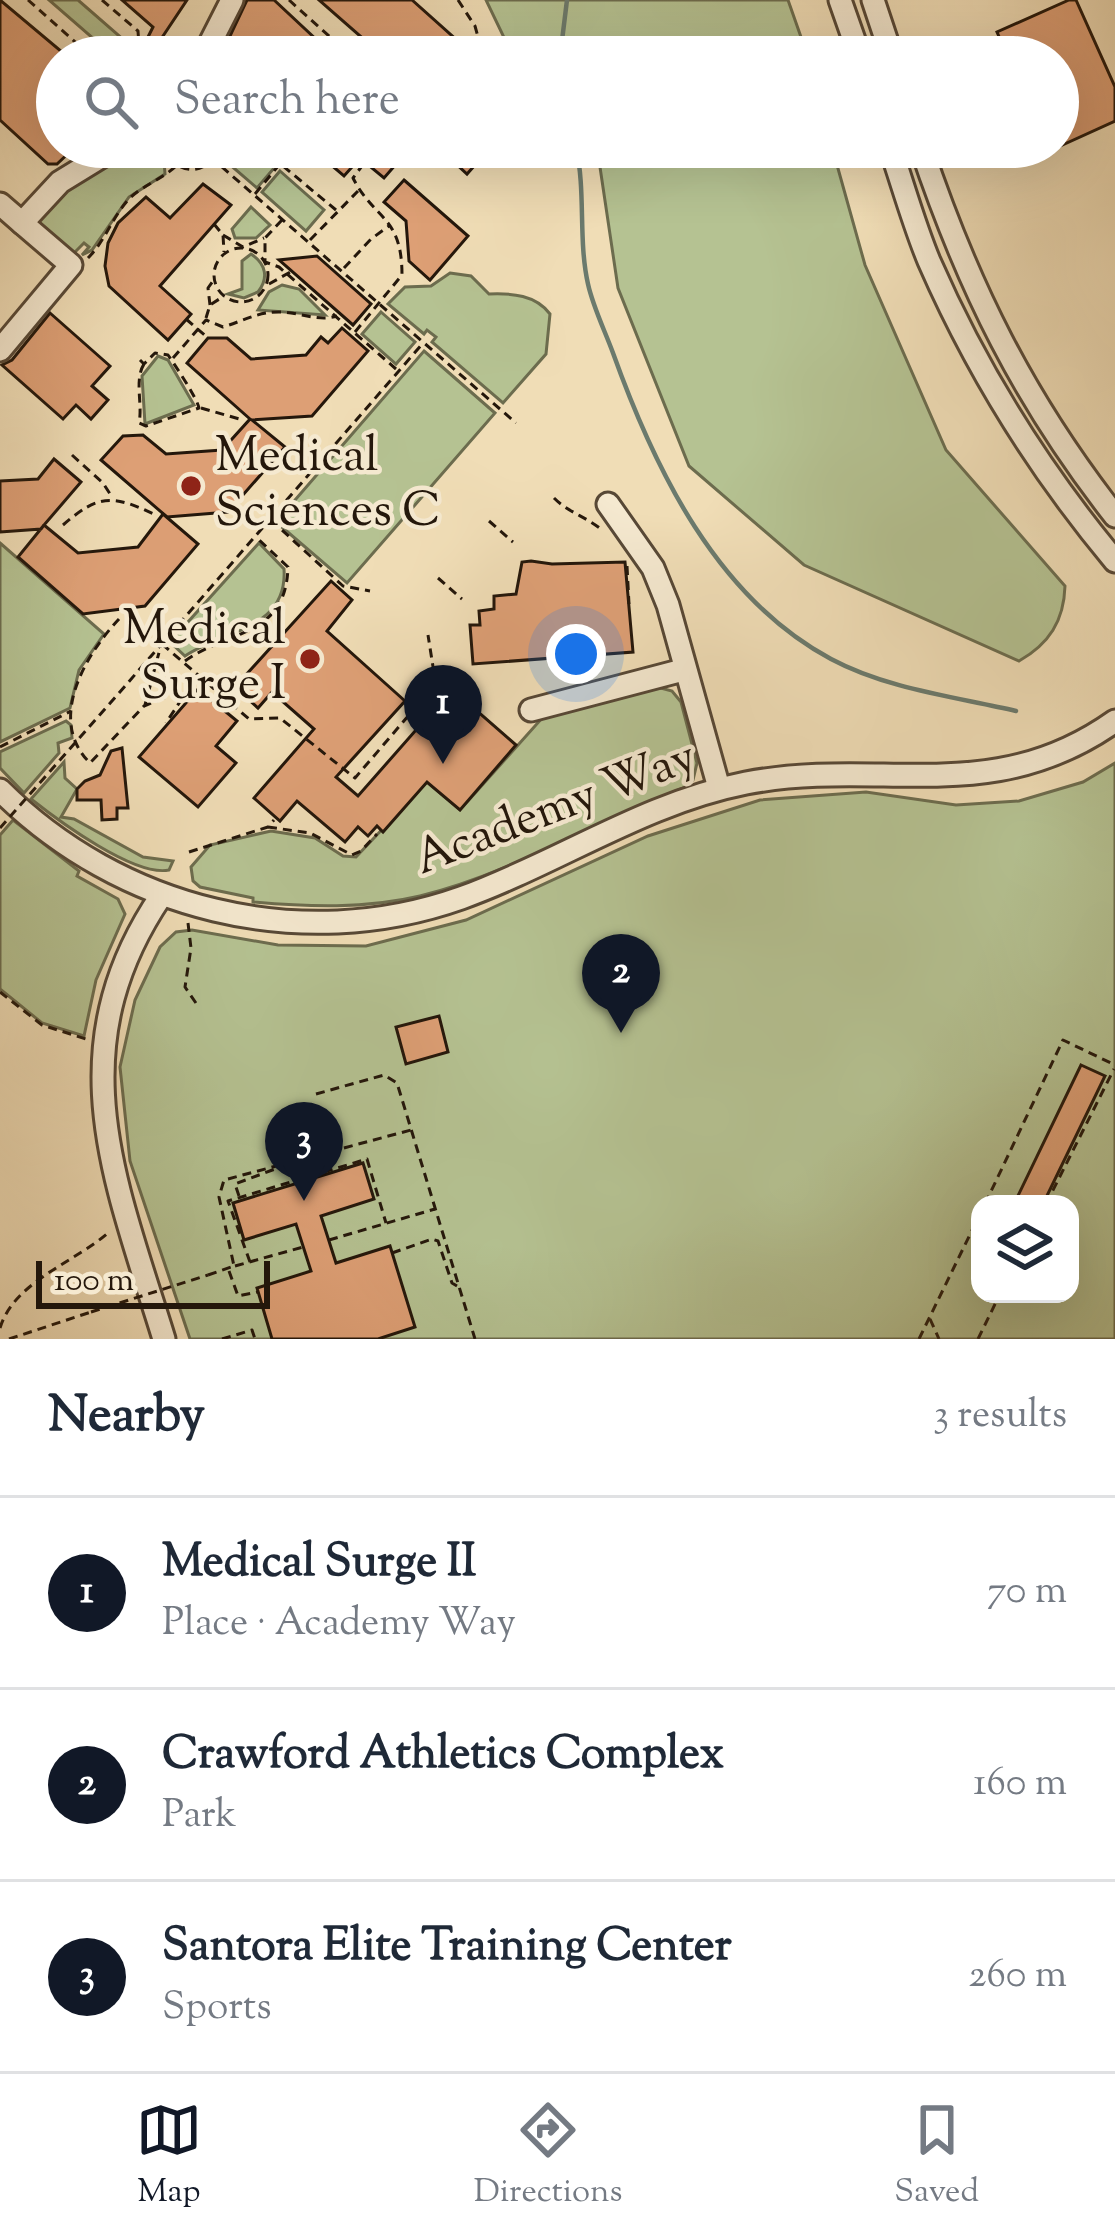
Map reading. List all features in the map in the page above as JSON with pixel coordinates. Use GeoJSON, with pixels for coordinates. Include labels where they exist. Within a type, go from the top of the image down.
{"type":"FeatureCollection","features":[{"type":"Feature","properties":{"kind":"street"},"geometry":{"type":"LineString","coordinates":[[214,36],[232,0]]}},
{"type":"Feature","properties":{"kind":"street"},"geometry":{"type":"LineString","coordinates":[[840,0],[853,36]]}},
{"type":"Feature","properties":{"kind":"street"},"geometry":{"type":"LineString","coordinates":[[873,0],[885,36]]}},
{"type":"Feature","properties":{"kind":"street"},"geometry":{"type":"LineString","coordinates":[[22,223],[60,182],[83,168]]}},
{"type":"Feature","properties":{"kind":"street"},"geometry":{"type":"LineString","coordinates":[[897,168],[928,258],[969,345],[1018,431],[1115,561]]}},
{"type":"Feature","properties":{"kind":"street"},"geometry":{"type":"LineString","coordinates":[[929,168],[962,260],[1007,358],[1062,445],[1115,516]]}},
{"type":"Feature","properties":{"kind":"street"},"geometry":{"type":"LineString","coordinates":[[0,204],[71,265],[0,350]]}},
{"type":"Feature","properties":{"kind":"street"},"geometry":{"type":"LineString","coordinates":[[608,504],[653,568],[668,605],[719,788]]}},
{"type":"Feature","properties":{"kind":"street"},"geometry":{"type":"LineString","coordinates":[[531,710],[683,670]]}},
{"type":"Feature","properties":{"kind":"street","name":"Academy Way"},"geometry":{"type":"LineString","coordinates":[[0,790],[59,842],[161,896],[214,912],[332,922],[402,914],[461,898],[635,818],[719,788],[836,772],[930,778],[1009,771],[1062,752],[1115,721]]}},
{"type":"Feature","properties":{"kind":"street"},"geometry":{"type":"LineString","coordinates":[[161,896],[120,979],[101,1075],[108,1150],[164,1339]]}},
{"type":"Feature","properties":{"kind":"path"},"geometry":{"type":"LineString","coordinates":[[28,0],[68,36]]}},
{"type":"Feature","properties":{"kind":"path"},"geometry":{"type":"LineString","coordinates":[[102,0],[139,36]]}},
{"type":"Feature","properties":{"kind":"path"},"geometry":{"type":"LineString","coordinates":[[289,0],[329,36]]}},
{"type":"Feature","properties":{"kind":"path"},"geometry":{"type":"LineString","coordinates":[[458,0],[478,36]]}},
{"type":"Feature","properties":{"kind":"path"},"geometry":{"type":"LineString","coordinates":[[71,265],[100,247],[125,203],[173,168]]}},
{"type":"Feature","properties":{"kind":"path"},"geometry":{"type":"LineString","coordinates":[[224,168],[516,423]]}},
{"type":"Feature","properties":{"kind":"path"},"geometry":{"type":"LineString","coordinates":[[255,194],[277,168]]}},
{"type":"Feature","properties":{"kind":"path"},"geometry":{"type":"LineString","coordinates":[[285,168],[336,210]]}},
{"type":"Feature","properties":{"kind":"path"},"geometry":{"type":"LineString","coordinates":[[356,332],[402,275],[397,234],[359,190],[353,178],[357,168]]}},
{"type":"Feature","properties":{"kind":"path"},"geometry":{"type":"LineString","coordinates":[[309,241],[359,190]]}},
{"type":"Feature","properties":{"kind":"path"},"geometry":{"type":"LineString","coordinates":[[172,359],[206,320],[208,288],[224,254],[265,238],[283,218]]}},
{"type":"Feature","properties":{"kind":"path"},"geometry":{"type":"LineString","coordinates":[[214,224],[243,248],[290,273],[398,370]]}},
{"type":"Feature","properties":{"kind":"path"},"geometry":{"type":"LineString","coordinates":[[343,270],[370,239],[392,224]]}},
{"type":"Feature","properties":{"kind":"path"},"geometry":{"type":"LineString","coordinates":[[223,235],[224,254]]}},
{"type":"Feature","properties":{"kind":"path"},"geometry":{"type":"LineString","coordinates":[[265,238],[267,284]]}},
{"type":"Feature","properties":{"kind":"path"},"geometry":{"type":"LineString","coordinates":[[214,280],[224,296],[250,301],[267,284],[290,273]]}},
{"type":"Feature","properties":{"kind":"path"},"geometry":{"type":"LineString","coordinates":[[210,305],[224,296]]}},
{"type":"Feature","properties":{"kind":"path"},"geometry":{"type":"LineString","coordinates":[[250,301],[252,314]]}},
{"type":"Feature","properties":{"kind":"path"},"geometry":{"type":"LineString","coordinates":[[237,302],[241,319]]}},
{"type":"Feature","properties":{"kind":"path"},"geometry":{"type":"LineString","coordinates":[[206,320],[223,327],[252,314],[289,313],[326,320],[338,316]]}},
{"type":"Feature","properties":{"kind":"path"},"geometry":{"type":"LineString","coordinates":[[186,320],[208,338]]}},
{"type":"Feature","properties":{"kind":"path"},"geometry":{"type":"LineString","coordinates":[[0,828],[424,342]]}},
{"type":"Feature","properties":{"kind":"path"},"geometry":{"type":"LineString","coordinates":[[199,408],[172,359],[161,352],[142,362],[138,377],[141,425],[199,408],[243,420]]}},
{"type":"Feature","properties":{"kind":"path"},"geometry":{"type":"LineString","coordinates":[[72,455],[113,499]]}},
{"type":"Feature","properties":{"kind":"path"},"geometry":{"type":"LineString","coordinates":[[554,498],[570,514],[584,516],[613,538]]}},
{"type":"Feature","properties":{"kind":"path"},"geometry":{"type":"LineString","coordinates":[[63,525],[83,507],[113,499],[156,515]]}},
{"type":"Feature","properties":{"kind":"path"},"geometry":{"type":"LineString","coordinates":[[269,519],[343,586],[370,591]]}},
{"type":"Feature","properties":{"kind":"path"},"geometry":{"type":"LineString","coordinates":[[489,521],[513,542]]}},
{"type":"Feature","properties":{"kind":"path"},"geometry":{"type":"LineString","coordinates":[[184,662],[206,646],[257,629],[275,611],[287,587],[288,567],[255,536]]}},
{"type":"Feature","properties":{"kind":"path"},"geometry":{"type":"LineString","coordinates":[[621,560],[627,560],[629,604]]}},
{"type":"Feature","properties":{"kind":"path"},"geometry":{"type":"LineString","coordinates":[[438,578],[462,599]]}},
{"type":"Feature","properties":{"kind":"path"},"geometry":{"type":"LineString","coordinates":[[118,620],[87,659],[76,682],[74,736],[81,754],[90,763],[144,706],[170,693],[183,697]]}},
{"type":"Feature","properties":{"kind":"path"},"geometry":{"type":"LineString","coordinates":[[161,643],[249,719],[280,718],[355,778],[422,701],[434,673],[428,635]]}},
{"type":"Feature","properties":{"kind":"path"},"geometry":{"type":"LineString","coordinates":[[144,706],[161,643]]}},
{"type":"Feature","properties":{"kind":"path"},"geometry":{"type":"LineString","coordinates":[[166,723],[200,676]]}},
{"type":"Feature","properties":{"kind":"path"},"geometry":{"type":"LineString","coordinates":[[0,747],[73,711]]}},
{"type":"Feature","properties":{"kind":"path"},"geometry":{"type":"LineString","coordinates":[[268,827],[274,820]]}},
{"type":"Feature","properties":{"kind":"path"},"geometry":{"type":"LineString","coordinates":[[189,853],[268,827],[310,833],[352,855],[377,834]]}},
{"type":"Feature","properties":{"kind":"path"},"geometry":{"type":"LineString","coordinates":[[188,920],[191,948],[184,987],[198,1006]]}},
{"type":"Feature","properties":{"kind":"path"},"geometry":{"type":"LineString","coordinates":[[0,992],[42,1025],[86,1039]]}},
{"type":"Feature","properties":{"kind":"path"},"geometry":{"type":"LineString","coordinates":[[989,1195],[1063,1040],[1115,1066],[1050,1195]]}},
{"type":"Feature","properties":{"kind":"path"},"geometry":{"type":"LineString","coordinates":[[316,1094],[384,1075],[397,1083],[475,1339]]}},
{"type":"Feature","properties":{"kind":"path"},"geometry":{"type":"LineString","coordinates":[[258,1292],[238,1296],[231,1268],[220,1188],[231,1176],[411,1130]]}},
{"type":"Feature","properties":{"kind":"path"},"geometry":{"type":"LineString","coordinates":[[250,1262],[228,1201],[367,1159],[386,1223]]}},
{"type":"Feature","properties":{"kind":"path"},"geometry":{"type":"LineString","coordinates":[[239,1198],[235,1184],[272,1173],[276,1167]]}},
{"type":"Feature","properties":{"kind":"path"},"geometry":{"type":"LineString","coordinates":[[328,1240],[435,1209]]}},
{"type":"Feature","properties":{"kind":"path"},"geometry":{"type":"LineString","coordinates":[[0,1328],[16,1297],[116,1227]]}},
{"type":"Feature","properties":{"kind":"path"},"geometry":{"type":"LineString","coordinates":[[919,1339],[971,1233]]}},
{"type":"Feature","properties":{"kind":"path"},"geometry":{"type":"LineString","coordinates":[[392,1253],[437,1241],[452,1283],[459,1287]]}},
{"type":"Feature","properties":{"kind":"path"},"geometry":{"type":"LineString","coordinates":[[9,1339],[303,1247]]}},
{"type":"Feature","properties":{"kind":"path"},"geometry":{"type":"LineString","coordinates":[[978,1339],[996,1303]]}},
{"type":"Feature","properties":{"kind":"path"},"geometry":{"type":"LineString","coordinates":[[930,1318],[939,1339]]}},
{"type":"Feature","properties":{"kind":"path"},"geometry":{"type":"LineString","coordinates":[[222,1339],[251,1330],[254,1339]]}},
{"type":"Feature","properties":{"kind":"green space"},"geometry":{"type":"Polygon","coordinates":[[[49,0],[78,0],[119,36],[90,36],[49,0]]]}},
{"type":"Feature","properties":{"kind":"green space"},"geometry":{"type":"Polygon","coordinates":[[[486,0],[788,0],[801,36],[503,36],[486,0]]]}},
{"type":"Feature","properties":{"kind":"green space"},"geometry":{"type":"Polygon","coordinates":[[[101,168],[165,168],[165,174],[129,197],[92,250],[82,255],[89,247],[84,243],[72,255],[36,225],[65,190],[101,168]]]}},
{"type":"Feature","properties":{"kind":"green space"},"geometry":{"type":"Polygon","coordinates":[[[234,168],[274,168],[257,188],[234,168]]]}},
{"type":"Feature","properties":{"kind":"green space"},"geometry":{"type":"Polygon","coordinates":[[[600,168],[838,168],[865,265],[946,450],[1065,586],[1053,630],[1019,661],[804,565],[689,466],[618,288],[600,168]]]}},
{"type":"Feature","properties":{"kind":"green space"},"geometry":{"type":"Polygon","coordinates":[[[280,171],[324,210],[306,231],[262,192],[280,171]]]}},
{"type":"Feature","properties":{"kind":"green space"},"geometry":{"type":"Polygon","coordinates":[[[251,207],[270,225],[256,238],[235,238],[232,229],[251,207]]]}},
{"type":"Feature","properties":{"kind":"green space"},"geometry":{"type":"Polygon","coordinates":[[[251,254],[260,262],[264,282],[258,292],[244,298],[228,294],[242,289],[242,261],[251,254]]]}},
{"type":"Feature","properties":{"kind":"green space"},"geometry":{"type":"Polygon","coordinates":[[[450,273],[471,276],[489,294],[531,299],[550,314],[546,354],[503,403],[432,342],[436,337],[427,330],[424,334],[388,304],[405,287],[431,286],[450,273]]]}},
{"type":"Feature","properties":{"kind":"green space"},"geometry":{"type":"Polygon","coordinates":[[[282,285],[299,289],[325,315],[258,310],[269,292],[282,285]]]}},
{"type":"Feature","properties":{"kind":"green space"},"geometry":{"type":"Polygon","coordinates":[[[381,312],[415,342],[396,364],[362,334],[381,312]]]}},
{"type":"Feature","properties":{"kind":"green space"},"geometry":{"type":"Polygon","coordinates":[[[424,351],[495,413],[347,583],[276,522],[424,351]]]}},
{"type":"Feature","properties":{"kind":"green space"},"geometry":{"type":"Polygon","coordinates":[[[158,356],[168,360],[194,405],[145,424],[142,376],[158,356]]]}},
{"type":"Feature","properties":{"kind":"green space"},"geometry":{"type":"Polygon","coordinates":[[[0,543],[104,634],[79,670],[70,708],[0,742],[0,543]]]}},
{"type":"Feature","properties":{"kind":"green space"},"geometry":{"type":"Polygon","coordinates":[[[259,543],[284,569],[276,605],[250,626],[185,656],[170,642],[259,543]]]}},
{"type":"Feature","properties":{"kind":"green space"},"geometry":{"type":"Polygon","coordinates":[[[657,687],[672,691],[681,702],[697,763],[693,780],[522,860],[420,896],[358,905],[253,902],[253,898],[200,887],[193,881],[191,867],[210,845],[271,831],[315,838],[343,856],[356,857],[427,782],[460,810],[543,717],[657,687]]]}},
{"type":"Feature","properties":{"kind":"green space"},"geometry":{"type":"Polygon","coordinates":[[[66,721],[72,738],[58,743],[59,753],[24,793],[0,768],[0,752],[66,721]]]}},
{"type":"Feature","properties":{"kind":"green space"},"geometry":{"type":"Polygon","coordinates":[[[64,762],[65,778],[77,789],[61,817],[74,819],[143,857],[173,861],[169,870],[154,870],[118,857],[31,799],[64,762]]]}},
{"type":"Feature","properties":{"kind":"green space"},"geometry":{"type":"Polygon","coordinates":[[[1115,763],[1115,1339],[190,1339],[130,1161],[120,1067],[135,1000],[160,947],[176,932],[192,930],[278,945],[366,946],[466,920],[648,836],[760,800],[866,792],[956,805],[1019,801],[1083,782],[1115,763]]]}},
{"type":"Feature","properties":{"kind":"green space"},"geometry":{"type":"Polygon","coordinates":[[[13,820],[79,871],[77,876],[118,899],[125,914],[96,980],[84,1036],[42,1023],[0,989],[0,835],[13,820]]]}},
{"type":"Feature","properties":{"kind":"building"},"geometry":{"type":"Polygon","coordinates":[[[0,0],[43,36],[36,36],[36,153],[0,120],[0,0]]]}},
{"type":"Feature","properties":{"kind":"building"},"geometry":{"type":"Polygon","coordinates":[[[122,0],[187,0],[163,36],[148,36],[153,27],[122,0]]]}},
{"type":"Feature","properties":{"kind":"building"},"geometry":{"type":"Polygon","coordinates":[[[247,0],[274,0],[313,36],[230,36],[247,0]]]}},
{"type":"Feature","properties":{"kind":"building"},"geometry":{"type":"Polygon","coordinates":[[[319,0],[412,0],[452,36],[360,36],[319,0]]]}},
{"type":"Feature","properties":{"kind":"building"},"geometry":{"type":"Polygon","coordinates":[[[1076,0],[1115,87],[1115,121],[1079,137],[1079,36],[999,36],[997,32],[1076,0]]]}},
{"type":"Feature","properties":{"kind":"building"},"geometry":{"type":"Polygon","coordinates":[[[372,168],[393,168],[384,178],[372,168]]]}},
{"type":"Feature","properties":{"kind":"building"},"geometry":{"type":"Polygon","coordinates":[[[404,180],[468,236],[430,280],[409,261],[406,221],[384,202],[404,180]]]}},
{"type":"Feature","properties":{"kind":"building"},"geometry":{"type":"Polygon","coordinates":[[[203,184],[231,205],[160,286],[191,314],[168,340],[109,286],[108,243],[118,223],[146,197],[170,218],[203,184]]]}},
{"type":"Feature","properties":{"kind":"building"},"geometry":{"type":"Polygon","coordinates":[[[317,256],[371,304],[353,325],[279,260],[317,256]]]}},
{"type":"Feature","properties":{"kind":"building"},"geometry":{"type":"Polygon","coordinates":[[[50,313],[110,366],[92,386],[108,400],[91,419],[76,405],[63,419],[2,365],[12,360],[50,313]]]}},
{"type":"Feature","properties":{"kind":"building"},"geometry":{"type":"Polygon","coordinates":[[[342,328],[368,351],[312,416],[252,420],[285,447],[228,512],[167,517],[101,460],[123,436],[143,435],[166,454],[222,450],[250,419],[187,363],[208,338],[227,338],[251,359],[306,355],[321,337],[328,343],[342,328]]]}},
{"type":"Feature","properties":{"kind":"building"},"geometry":{"type":"Polygon","coordinates":[[[54,459],[81,482],[44,525],[78,553],[138,547],[163,514],[198,544],[145,606],[83,614],[18,557],[41,529],[0,532],[0,481],[38,479],[54,459]]]}},
{"type":"Feature","properties":{"kind":"building"},"geometry":{"type":"Polygon","coordinates":[[[522,562],[625,562],[633,652],[473,664],[470,625],[480,625],[479,611],[494,609],[494,596],[516,594],[522,562]]]}},
{"type":"Feature","properties":{"kind":"building"},"geometry":{"type":"Polygon","coordinates":[[[331,581],[352,600],[327,631],[405,701],[336,777],[358,796],[452,689],[516,745],[460,810],[427,782],[383,832],[377,826],[368,836],[358,827],[345,842],[297,801],[280,821],[254,798],[314,729],[272,692],[258,708],[235,687],[331,581]]]}},
{"type":"Feature","properties":{"kind":"building"},"geometry":{"type":"Polygon","coordinates":[[[198,689],[237,721],[216,746],[236,763],[198,807],[139,757],[198,689]]]}},
{"type":"Feature","properties":{"kind":"building"},"geometry":{"type":"Polygon","coordinates":[[[122,748],[128,808],[117,808],[117,819],[102,820],[101,800],[77,800],[77,789],[100,775],[111,751],[122,748]]]}},
{"type":"Feature","properties":{"kind":"building"},"geometry":{"type":"Polygon","coordinates":[[[439,1016],[448,1052],[406,1064],[396,1027],[439,1016]]]}},
{"type":"Feature","properties":{"kind":"building"},"geometry":{"type":"Polygon","coordinates":[[[1081,1065],[1105,1076],[1047,1195],[1018,1195],[1081,1065]]]}},
{"type":"Feature","properties":{"kind":"building"},"geometry":{"type":"Polygon","coordinates":[[[363,1163],[374,1199],[321,1216],[336,1263],[390,1246],[415,1327],[378,1339],[272,1339],[257,1288],[311,1271],[296,1224],[244,1240],[233,1203],[363,1163]]]}},
{"type":"Feature","properties":{"kind":"waterway"},"geometry":{"type":"LineString","coordinates":[[563,36],[567,0]]}},
{"type":"Feature","properties":{"kind":"waterway"},"geometry":{"type":"LineString","coordinates":[[579,168],[585,267],[593,301],[670,485],[723,566],[755,602],[831,659],[898,685],[1016,711]]}},
{"type":"Feature","properties":{"kind":"place","name":"Medical Sciences C"},"geometry":{"type":"Point","coordinates":[191,486]}},
{"type":"Feature","properties":{"kind":"place","name":"Medical Surge I"},"geometry":{"type":"Point","coordinates":[310,659]}},
{"type":"Feature","properties":{"kind":"place","name":"Medical Surge II"},"geometry":{"type":"Point","coordinates":[443,764]}},
{"type":"Feature","properties":{"kind":"place","name":"Crawford Athletics Complex"},"geometry":{"type":"Point","coordinates":[621,1033]}},
{"type":"Feature","properties":{"kind":"place","name":"Santora Elite Training Center"},"geometry":{"type":"Point","coordinates":[304,1201]}}]}
